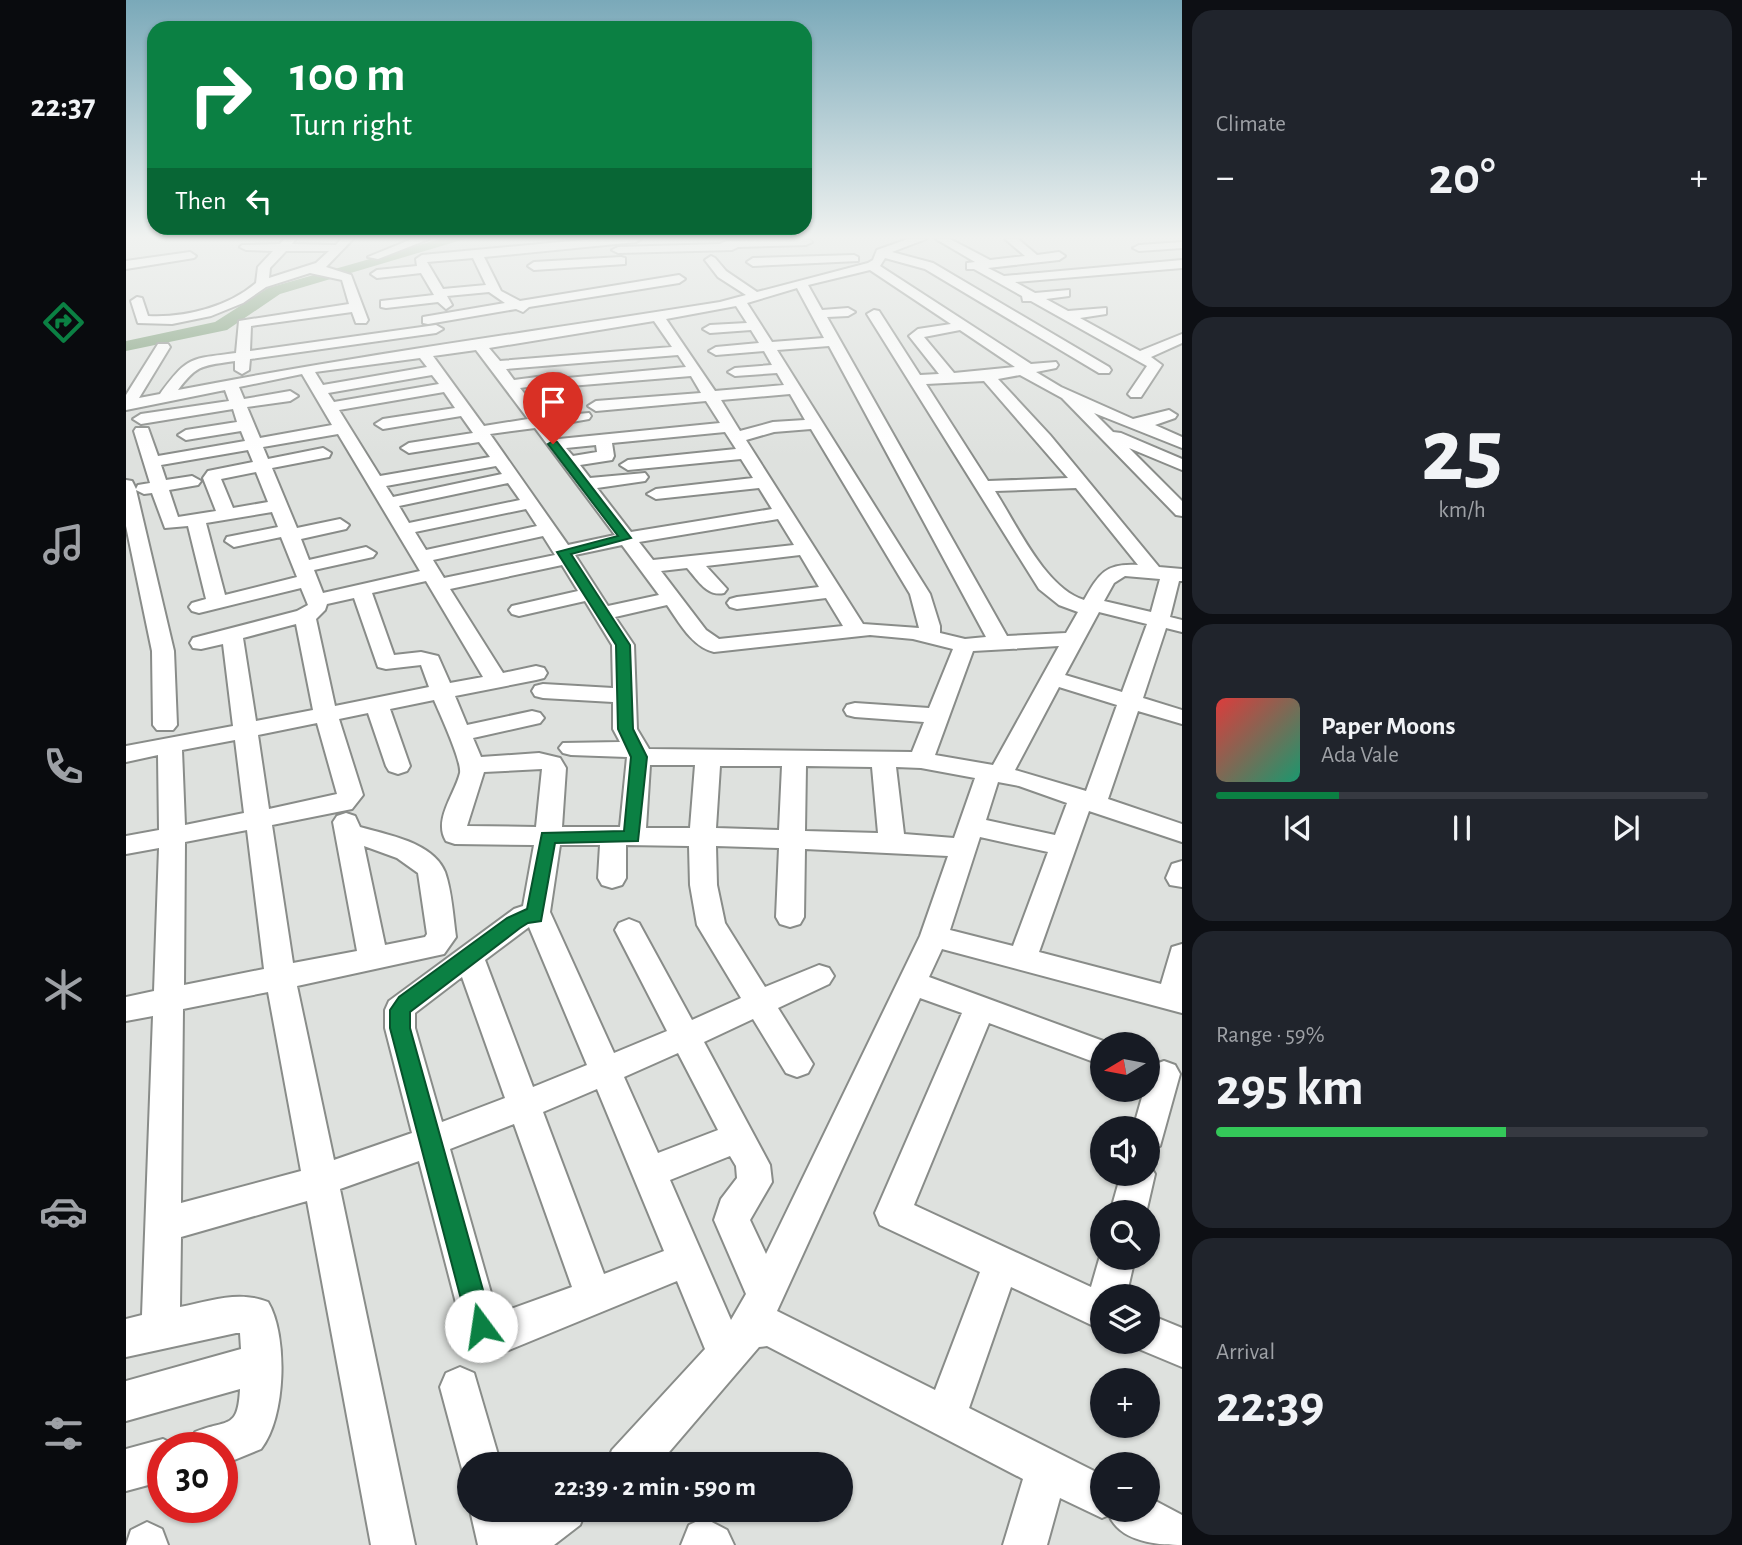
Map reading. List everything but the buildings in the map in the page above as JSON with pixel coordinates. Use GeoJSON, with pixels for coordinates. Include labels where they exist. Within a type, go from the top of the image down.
{"type":"FeatureCollection","features":[{"type":"Feature","properties":{"kind":"street"},"geometry":{"type":"LineString","coordinates":[[141,311],[143,320],[160,321],[204,311]]}},
{"type":"Feature","properties":{"kind":"street"},"geometry":{"type":"LineString","coordinates":[[126,845],[343,803],[350,795],[326,716],[306,573],[239,406],[244,324],[328,311]]}},
{"type":"Feature","properties":{"kind":"street"},"geometry":{"type":"LineString","coordinates":[[357,311],[367,339],[370,360]]}},
{"type":"Feature","properties":{"kind":"street"},"geometry":{"type":"LineString","coordinates":[[420,321],[485,311]]}},
{"type":"Feature","properties":{"kind":"street"},"geometry":{"type":"LineString","coordinates":[[523,311],[531,319],[567,331]]}},
{"type":"Feature","properties":{"kind":"street"},"geometry":{"type":"LineString","coordinates":[[206,374],[306,369],[480,345],[689,311]]}},
{"type":"Feature","properties":{"kind":"street"},"geometry":{"type":"LineString","coordinates":[[751,311],[756,326],[920,594],[930,626],[929,637]]}},
{"type":"Feature","properties":{"kind":"street"},"geometry":{"type":"LineString","coordinates":[[817,311],[1000,643]]}},
{"type":"Feature","properties":{"kind":"street"},"geometry":{"type":"LineString","coordinates":[[943,311],[1026,370],[1067,395],[1121,420],[1176,416]]}},
{"type":"Feature","properties":{"kind":"street"},"geometry":{"type":"LineString","coordinates":[[1005,311],[1104,370]]}},
{"type":"Feature","properties":{"kind":"street"},"geometry":{"type":"LineString","coordinates":[[1055,311],[1156,367],[1136,394]]}},
{"type":"Feature","properties":{"kind":"street"},"geometry":{"type":"LineString","coordinates":[[1064,316],[1100,311]]}},
{"type":"Feature","properties":{"kind":"street"},"geometry":{"type":"LineString","coordinates":[[819,314],[848,313]]}},
{"type":"Feature","properties":{"kind":"street"},"geometry":{"type":"LineString","coordinates":[[874,314],[1046,585],[1066,601],[1182,626]]}},
{"type":"Feature","properties":{"kind":"street"},"geometry":{"type":"LineString","coordinates":[[657,316],[682,350],[857,631]]}},
{"type":"Feature","properties":{"kind":"street"},"geometry":{"type":"LineString","coordinates":[[950,378],[916,336],[923,332],[1019,319]]}},
{"type":"Feature","properties":{"kind":"street"},"geometry":{"type":"LineString","coordinates":[[710,329],[756,326]]}},
{"type":"Feature","properties":{"kind":"street"},"geometry":{"type":"LineString","coordinates":[[129,398],[171,396],[239,372],[367,339],[436,329]]}},
{"type":"Feature","properties":{"kind":"street"},"geometry":{"type":"LineString","coordinates":[[1054,340],[1097,334]]}},
{"type":"Feature","properties":{"kind":"street"},"geometry":{"type":"LineString","coordinates":[[1138,357],[1166,342],[1182,338]]}},
{"type":"Feature","properties":{"kind":"street"},"geometry":{"type":"LineString","coordinates":[[716,351],[835,341]]}},
{"type":"Feature","properties":{"kind":"street"},"geometry":{"type":"LineString","coordinates":[[1166,342],[1182,345]]}},
{"type":"Feature","properties":{"kind":"street"},"geometry":{"type":"LineString","coordinates":[[480,345],[671,598],[699,634],[714,646],[857,631],[895,630],[965,645],[1075,639]]}},
{"type":"Feature","properties":{"kind":"street"},"geometry":{"type":"LineString","coordinates":[[129,398],[163,347]]}},
{"type":"Feature","properties":{"kind":"street"},"geometry":{"type":"LineString","coordinates":[[496,366],[682,350]]}},
{"type":"Feature","properties":{"kind":"street"},"geometry":{"type":"LineString","coordinates":[[424,353],[531,503],[620,638],[625,653],[625,729],[638,753],[612,878]]}},
{"type":"Feature","properties":{"kind":"street"},"geometry":{"type":"LineString","coordinates":[[126,373],[185,370],[199,362],[239,372]]}},
{"type":"Feature","properties":{"kind":"street"},"geometry":{"type":"LineString","coordinates":[[916,380],[988,376],[1051,365]]}},
{"type":"Feature","properties":{"kind":"street"},"geometry":{"type":"LineString","coordinates":[[735,372],[783,368]]}},
{"type":"Feature","properties":{"kind":"street"},"geometry":{"type":"LineString","coordinates":[[306,369],[497,681]]}},
{"type":"Feature","properties":{"kind":"street"},"geometry":{"type":"LineString","coordinates":[[171,396],[185,370]]}},
{"type":"Feature","properties":{"kind":"street"},"geometry":{"type":"LineString","coordinates":[[320,390],[436,370]]}},
{"type":"Feature","properties":{"kind":"street"},"geometry":{"type":"LineString","coordinates":[[509,384],[695,371]]}},
{"type":"Feature","properties":{"kind":"street"},"geometry":{"type":"LineString","coordinates":[[988,376],[1080,483],[1169,573]]}},
{"type":"Feature","properties":{"kind":"street"},"geometry":{"type":"LineString","coordinates":[[330,407],[449,387]]}},
{"type":"Feature","properties":{"kind":"street"},"geometry":{"type":"LineString","coordinates":[[409,448],[589,411],[710,396],[796,389]]}},
{"type":"Feature","properties":{"kind":"street"},"geometry":{"type":"LineString","coordinates":[[1067,395],[1182,511]]}},
{"type":"Feature","properties":{"kind":"street"},"geometry":{"type":"LineString","coordinates":[[171,396],[181,415],[192,454]]}},
{"type":"Feature","properties":{"kind":"street"},"geometry":{"type":"LineString","coordinates":[[279,505],[174,525],[169,521],[142,425],[181,415],[290,396]]}},
{"type":"Feature","properties":{"kind":"street"},"geometry":{"type":"LineString","coordinates":[[522,403],[564,397]]}},
{"type":"Feature","properties":{"kind":"street"},"geometry":{"type":"LineString","coordinates":[[383,424],[465,411]]}},
{"type":"Feature","properties":{"kind":"street"},"geometry":{"type":"LineString","coordinates":[[1144,417],[1182,443]]}},
{"type":"Feature","properties":{"kind":"street"},"geometry":{"type":"LineString","coordinates":[[151,462],[192,454],[249,432],[303,418]]}},
{"type":"Feature","properties":{"kind":"street"},"geometry":{"type":"LineString","coordinates":[[553,444],[817,424]]}},
{"type":"Feature","properties":{"kind":"street"},"geometry":{"type":"LineString","coordinates":[[186,435],[343,428]]}},
{"type":"Feature","properties":{"kind":"street"},"geometry":{"type":"LineString","coordinates":[[1102,431],[1182,465]]}},
{"type":"Feature","properties":{"kind":"street"},"geometry":{"type":"LineString","coordinates":[[567,461],[603,457],[608,453],[603,440],[605,439]]}},
{"type":"Feature","properties":{"kind":"street"},"geometry":{"type":"LineString","coordinates":[[227,515],[217,494],[214,475],[323,453]]}},
{"type":"Feature","properties":{"kind":"street"},"geometry":{"type":"LineString","coordinates":[[584,484],[634,471],[747,453]]}},
{"type":"Feature","properties":{"kind":"street"},"geometry":{"type":"LineString","coordinates":[[377,482],[500,460]]}},
{"type":"Feature","properties":{"kind":"street"},"geometry":{"type":"LineString","coordinates":[[390,503],[513,477]]}},
{"type":"Feature","properties":{"kind":"street"},"geometry":{"type":"LineString","coordinates":[[130,518],[192,481]]}},
{"type":"Feature","properties":{"kind":"street"},"geometry":{"type":"LineString","coordinates":[[656,494],[765,482]]}},
{"type":"Feature","properties":{"kind":"street"},"geometry":{"type":"LineString","coordinates":[[984,486],[1080,483]]}},
{"type":"Feature","properties":{"kind":"street"},"geometry":{"type":"LineString","coordinates":[[217,494],[163,500],[127,488],[133,544],[163,651],[172,834],[163,1225],[144,1334],[236,1314],[255,1315],[258,1322],[259,1405],[256,1423],[248,1434],[238,1437]]}},
{"type":"Feature","properties":{"kind":"street"},"geometry":{"type":"LineString","coordinates":[[405,529],[531,503]]}},
{"type":"Feature","properties":{"kind":"street"},"geometry":{"type":"LineString","coordinates":[[431,572],[565,555],[625,538],[784,513]]}},
{"type":"Feature","properties":{"kind":"street"},"geometry":{"type":"LineString","coordinates":[[729,520],[746,556]]}},
{"type":"Feature","properties":{"kind":"street"},"geometry":{"type":"LineString","coordinates":[[196,521],[208,605],[366,553]]}},
{"type":"Feature","properties":{"kind":"street"},"geometry":{"type":"LineString","coordinates":[[234,541],[340,525]]}},
{"type":"Feature","properties":{"kind":"street"},"geometry":{"type":"LineString","coordinates":[[201,643],[361,590],[431,572],[548,529]]}},
{"type":"Feature","properties":{"kind":"street"},"geometry":{"type":"LineString","coordinates":[[647,567],[807,549]]}},
{"type":"Feature","properties":{"kind":"street"},"geometry":{"type":"LineString","coordinates":[[692,562],[717,589]]}},
{"type":"Feature","properties":{"kind":"street"},"geometry":{"type":"LineString","coordinates":[[641,1452],[748,1326],[934,936],[967,837],[995,773],[1075,639],[1106,579],[1115,572],[1169,573]]}},
{"type":"Feature","properties":{"kind":"street"},"geometry":{"type":"LineString","coordinates":[[1023,959],[1061,846],[1087,801],[1129,702],[1158,620],[1169,573]]}},
{"type":"Feature","properties":{"kind":"street"},"geometry":{"type":"LineString","coordinates":[[361,590],[386,662],[426,659],[472,765],[454,824],[455,835],[892,842],[967,837],[1061,846]]}},
{"type":"Feature","properties":{"kind":"street"},"geometry":{"type":"LineString","coordinates":[[737,603],[833,591]]}},
{"type":"Feature","properties":{"kind":"street"},"geometry":{"type":"LineString","coordinates":[[519,610],[591,594]]}},
{"type":"Feature","properties":{"kind":"street"},"geometry":{"type":"LineString","coordinates":[[603,613],[671,598]]}},
{"type":"Feature","properties":{"kind":"street"},"geometry":{"type":"LineString","coordinates":[[232,634],[280,978],[393,1545]]}},
{"type":"Feature","properties":{"kind":"street"},"geometry":{"type":"LineString","coordinates":[[921,760],[965,645]]}},
{"type":"Feature","properties":{"kind":"street"},"geometry":{"type":"LineString","coordinates":[[1052,678],[1182,718]]}},
{"type":"Feature","properties":{"kind":"street"},"geometry":{"type":"LineString","coordinates":[[126,754],[167,736],[245,732],[497,681],[539,682],[625,696]]}},
{"type":"Feature","properties":{"kind":"street"},"geometry":{"type":"LineString","coordinates":[[377,705],[398,766]]}},
{"type":"Feature","properties":{"kind":"street"},"geometry":{"type":"LineString","coordinates":[[855,710],[938,716]]}},
{"type":"Feature","properties":{"kind":"street"},"geometry":{"type":"LineString","coordinates":[[457,734],[532,718]]}},
{"type":"Feature","properties":{"kind":"street"},"geometry":{"type":"LineString","coordinates":[[571,748],[708,758],[921,760],[995,773],[1182,833]]}},
{"type":"Feature","properties":{"kind":"street"},"geometry":{"type":"LineString","coordinates":[[708,758],[704,899],[711,925],[797,1064]]}},
{"type":"Feature","properties":{"kind":"street"},"geometry":{"type":"LineString","coordinates":[[790,917],[794,758]]}},
{"type":"Feature","properties":{"kind":"street"},"geometry":{"type":"LineString","coordinates":[[883,760],[892,842]]}},
{"type":"Feature","properties":{"kind":"street"},"geometry":{"type":"LineString","coordinates":[[472,765],[539,761],[551,763],[555,778],[535,916]]}},
{"type":"Feature","properties":{"kind":"street"},"geometry":{"type":"LineString","coordinates":[[343,803],[373,958]]}},
{"type":"Feature","properties":{"kind":"street"},"geometry":{"type":"LineString","coordinates":[[126,1009],[434,946],[439,942],[442,937],[426,863],[419,857],[348,832]]}},
{"type":"Feature","properties":{"kind":"street"},"geometry":{"type":"LineString","coordinates":[[688,1259],[509,1331],[491,1335],[481,1326],[400,1028],[400,1010],[406,1003],[524,916],[535,916],[541,920],[688,1259],[748,1326],[769,1326],[1090,1491]]}},
{"type":"Feature","properties":{"kind":"street"},"geometry":{"type":"LineString","coordinates":[[629,930],[753,1165],[755,1182],[734,1211],[732,1220],[748,1326]]}},
{"type":"Feature","properties":{"kind":"street"},"geometry":{"type":"LineString","coordinates":[[934,936],[1177,1000],[1182,955]]}},
{"type":"Feature","properties":{"kind":"street"},"geometry":{"type":"LineString","coordinates":[[469,956],[594,1297]]}},
{"type":"Feature","properties":{"kind":"street"},"geometry":{"type":"LineString","coordinates":[[163,1225],[321,1181],[432,1140],[606,1072],[819,976]]}},
{"type":"Feature","properties":{"kind":"street"},"geometry":{"type":"LineString","coordinates":[[912,982],[1090,1048]]}},
{"type":"Feature","properties":{"kind":"street"},"geometry":{"type":"LineString","coordinates":[[980,1007],[893,1213],[1090,1305]]}},
{"type":"Feature","properties":{"kind":"street"},"geometry":{"type":"LineString","coordinates":[[1154,1116],[1165,1075]]}},
{"type":"Feature","properties":{"kind":"street"},"geometry":{"type":"LineString","coordinates":[[650,1172],[738,1137]]}},
{"type":"Feature","properties":{"kind":"street"},"geometry":{"type":"LineString","coordinates":[[946,1416],[1001,1264]]}},
{"type":"Feature","properties":{"kind":"street"},"geometry":{"type":"LineString","coordinates":[[1160,1339],[1182,1349]]}},
{"type":"Feature","properties":{"kind":"street"},"geometry":{"type":"LineString","coordinates":[[126,1401],[259,1364]]}},
{"type":"Feature","properties":{"kind":"street"},"geometry":{"type":"LineString","coordinates":[[460,1387],[477,1452]]}},
{"type":"Feature","properties":{"kind":"street"},"geometry":{"type":"LineString","coordinates":[[126,1470],[147,1464]]}},
{"type":"Feature","properties":{"kind":"street"},"geometry":{"type":"LineString","coordinates":[[1025,1545],[1047,1469]]}},
{"type":"Feature","properties":{"kind":"street"},"geometry":{"type":"LineString","coordinates":[[500,1522],[517,1544],[548,1522]]}},
{"type":"Feature","properties":{"kind":"street"},"geometry":{"type":"LineString","coordinates":[[1151,1522],[1182,1538]]}},
{"type":"Feature","properties":{"kind":"street"},"geometry":{"type":"LineString","coordinates":[[703,1545],[704,1540],[712,1545]]}},
{"type":"Feature","properties":{"kind":"waterway"},"geometry":{"type":"LineString","coordinates":[[126,346],[221,326],[244,311]]}},
{"type":"Feature","properties":{"kind":"route"},"geometry":{"type":"LineString","coordinates":[[481,1326],[400,1028],[400,1010],[513,923],[524,916],[535,916],[548,837],[632,837],[639,757],[625,729],[623,645],[563,552],[625,538],[553,444]]}}]}
